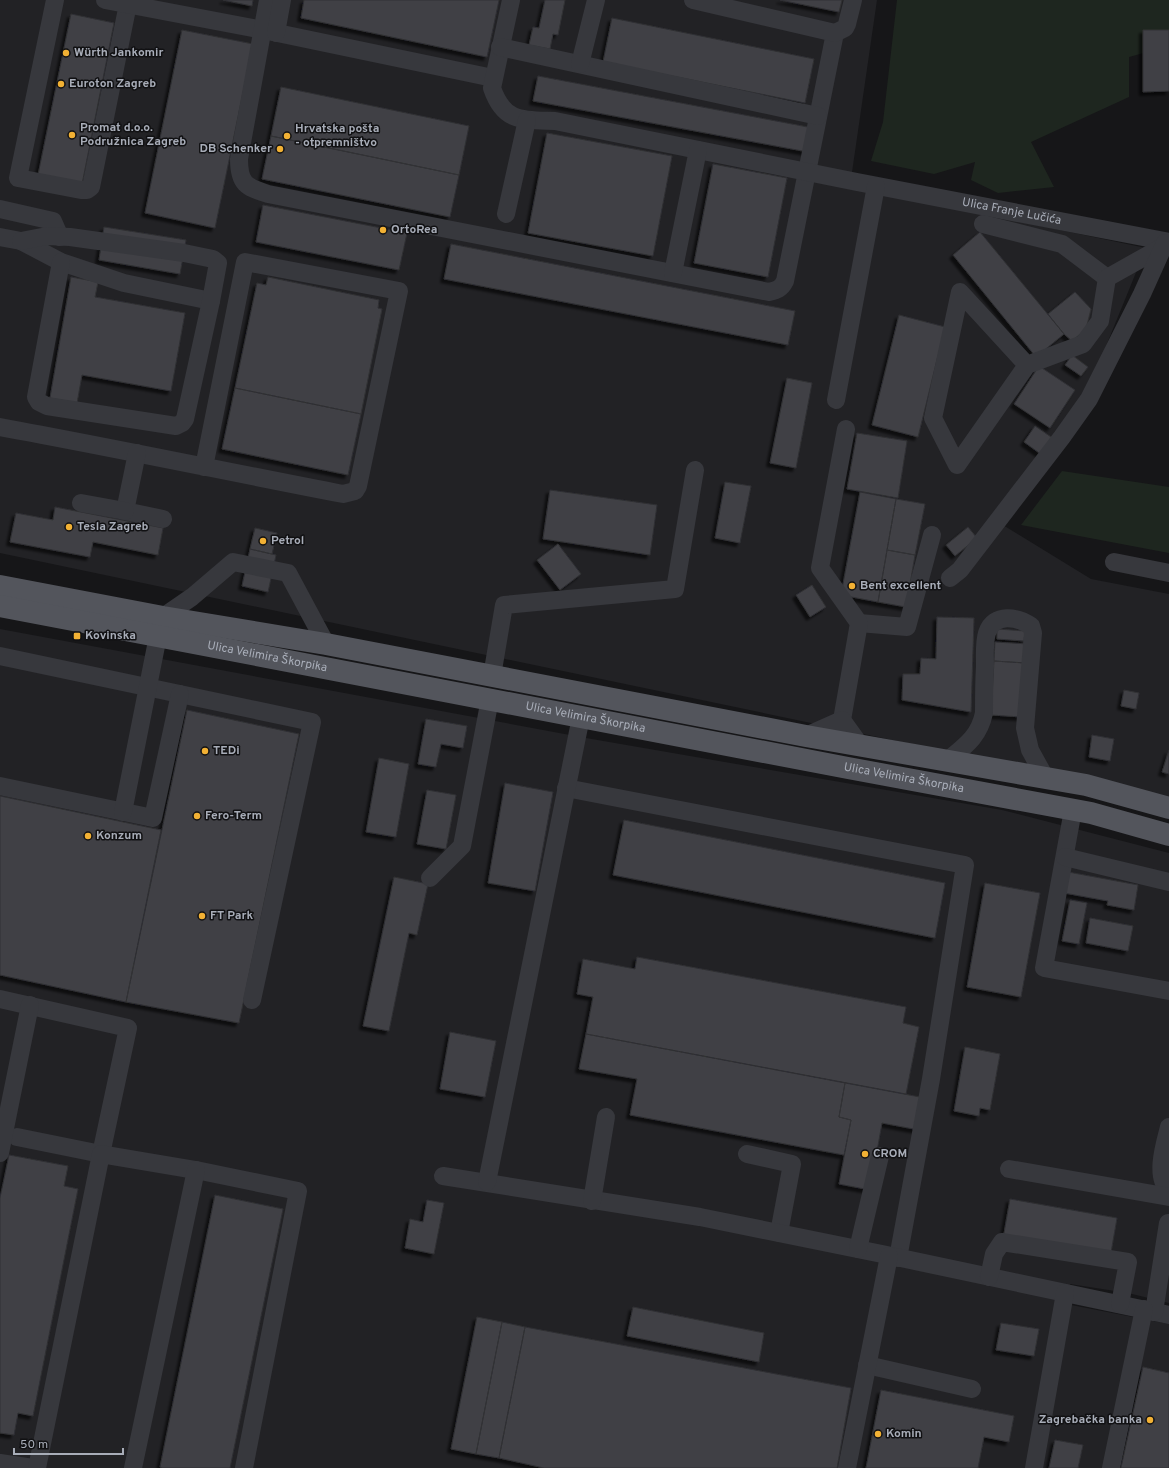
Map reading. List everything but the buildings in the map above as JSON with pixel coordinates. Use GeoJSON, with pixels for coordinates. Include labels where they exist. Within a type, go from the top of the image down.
{"type":"FeatureCollection","features":[{"type":"Feature","properties":{"kind":"main road","name":"Ulica Velimira Škorpika"},"geometry":{"type":"LineString","coordinates":[[0,586],[156,629],[581,717],[1091,813],[1169,835]]}},
{"type":"Feature","properties":{"kind":"main road","name":"Ulica Velimira Škorpika"},"geometry":{"type":"LineString","coordinates":[[0,606],[156,629],[326,644],[806,736],[1086,786],[1169,808]]}},
{"type":"Feature","properties":{"kind":"street"},"geometry":{"type":"LineString","coordinates":[[55,0],[18,178],[81,190],[91,188],[128,4]]}},
{"type":"Feature","properties":{"kind":"street"},"geometry":{"type":"LineString","coordinates":[[105,0],[493,78]]}},
{"type":"Feature","properties":{"kind":"street"},"geometry":{"type":"LineString","coordinates":[[268,0],[270,32]]}},
{"type":"Feature","properties":{"kind":"street"},"geometry":{"type":"LineString","coordinates":[[282,0],[270,32],[239,160],[239,170],[242,181],[250,188],[268,194],[768,292],[782,287],[785,281],[835,33]]}},
{"type":"Feature","properties":{"kind":"street","name":"Ulica Franje Lučića"},"geometry":{"type":"LineString","coordinates":[[511,0],[492,88],[501,107],[512,117],[527,120],[555,121],[876,186],[1167,241]]}},
{"type":"Feature","properties":{"kind":"street"},"geometry":{"type":"LineString","coordinates":[[580,64],[596,0]]}},
{"type":"Feature","properties":{"kind":"street"},"geometry":{"type":"LineString","coordinates":[[693,0],[835,33],[845,28],[853,0]]}},
{"type":"Feature","properties":{"kind":"street"},"geometry":{"type":"LineString","coordinates":[[500,46],[818,116]]}},
{"type":"Feature","properties":{"kind":"street"},"geometry":{"type":"LineString","coordinates":[[506,214],[527,120]]}},
{"type":"Feature","properties":{"kind":"street"},"geometry":{"type":"LineString","coordinates":[[673,273],[698,150]]}},
{"type":"Feature","properties":{"kind":"street"},"geometry":{"type":"LineString","coordinates":[[836,400],[876,186]]}},
{"type":"Feature","properties":{"kind":"street"},"geometry":{"type":"LineString","coordinates":[[0,210],[53,221],[60,237]]}},
{"type":"Feature","properties":{"kind":"street"},"geometry":{"type":"LineString","coordinates":[[1062,244],[1066,222]]}},
{"type":"Feature","properties":{"kind":"street"},"geometry":{"type":"LineString","coordinates":[[983,224],[1062,244],[1107,278]]}},
{"type":"Feature","properties":{"kind":"street"},"geometry":{"type":"LineString","coordinates":[[21,241],[47,236],[102,241],[184,253],[213,259],[218,263],[185,419],[182,423],[176,426],[47,406],[39,402],[36,397],[61,262]]}},
{"type":"Feature","properties":{"kind":"street"},"geometry":{"type":"LineString","coordinates":[[0,237],[21,241],[61,262],[124,283],[211,301]]}},
{"type":"Feature","properties":{"kind":"street"},"geometry":{"type":"LineString","coordinates":[[1026,364],[960,292],[933,418],[957,465],[1026,364],[1083,344],[1100,322],[1107,278],[1167,241]]}},
{"type":"Feature","properties":{"kind":"street"},"geometry":{"type":"LineString","coordinates":[[950,578],[960,570],[1062,438],[1089,400],[1167,241]]}},
{"type":"Feature","properties":{"kind":"street"},"geometry":{"type":"LineString","coordinates":[[0,428],[137,453],[204,467],[343,494],[355,491],[358,486],[398,291],[245,262],[204,467]]}},
{"type":"Feature","properties":{"kind":"street"},"geometry":{"type":"LineString","coordinates":[[846,429],[820,568],[859,623],[842,720],[860,745]]}},
{"type":"Feature","properties":{"kind":"street"},"geometry":{"type":"LineString","coordinates":[[125,511],[137,453]]}},
{"type":"Feature","properties":{"kind":"street"},"geometry":{"type":"LineString","coordinates":[[492,676],[504,605],[675,589],[695,470]]}},
{"type":"Feature","properties":{"kind":"street"},"geometry":{"type":"LineString","coordinates":[[81,503],[163,520]]}},
{"type":"Feature","properties":{"kind":"street"},"geometry":{"type":"LineString","coordinates":[[859,623],[907,627],[932,535]]}},
{"type":"Feature","properties":{"kind":"street"},"geometry":{"type":"LineString","coordinates":[[117,811],[156,629],[233,562],[288,573],[326,644]]}},
{"type":"Feature","properties":{"kind":"street"},"geometry":{"type":"LineString","coordinates":[[1114,562],[1169,573]]}},
{"type":"Feature","properties":{"kind":"street"},"geometry":{"type":"LineString","coordinates":[[947,761],[966,745],[978,732],[982,723],[984,713],[985,643],[988,631],[992,624],[999,619],[1016,619],[1031,626],[1033,633],[1025,728],[1030,750],[1046,779]]}},
{"type":"Feature","properties":{"kind":"street"},"geometry":{"type":"LineString","coordinates":[[0,656],[312,722],[252,1000]]}},
{"type":"Feature","properties":{"kind":"street"},"geometry":{"type":"LineString","coordinates":[[0,786],[153,818],[180,694]]}},
{"type":"Feature","properties":{"kind":"street"},"geometry":{"type":"LineString","coordinates":[[430,878],[462,846],[490,699]]}},
{"type":"Feature","properties":{"kind":"street"},"geometry":{"type":"LineString","coordinates":[[487,1182],[581,717]]}},
{"type":"Feature","properties":{"kind":"street"},"geometry":{"type":"LineString","coordinates":[[806,736],[842,720]]}},
{"type":"Feature","properties":{"kind":"street"},"geometry":{"type":"LineString","coordinates":[[566,788],[965,865],[932,1071],[894,1257],[867,1365],[847,1468]]}},
{"type":"Feature","properties":{"kind":"street"},"geometry":{"type":"LineString","coordinates":[[1073,810],[1044,968],[1169,991]]}},
{"type":"Feature","properties":{"kind":"street"},"geometry":{"type":"LineString","coordinates":[[1065,857],[1169,882]]}},
{"type":"Feature","properties":{"kind":"street"},"geometry":{"type":"LineString","coordinates":[[0,998],[128,1028],[37,1468]]}},
{"type":"Feature","properties":{"kind":"street"},"geometry":{"type":"LineString","coordinates":[[0,1153],[30,1005]]}},
{"type":"Feature","properties":{"kind":"street"},"geometry":{"type":"LineString","coordinates":[[592,1201],[606,1117]]}},
{"type":"Feature","properties":{"kind":"street"},"geometry":{"type":"LineString","coordinates":[[1169,1128],[1163,1153],[1161,1173],[1166,1188],[1169,1190]]}},
{"type":"Feature","properties":{"kind":"street"},"geometry":{"type":"LineString","coordinates":[[17,1137],[101,1154],[196,1170],[298,1191],[244,1468]]}},
{"type":"Feature","properties":{"kind":"street"},"geometry":{"type":"LineString","coordinates":[[747,1154],[792,1164],[779,1233]]}},
{"type":"Feature","properties":{"kind":"street"},"geometry":{"type":"LineString","coordinates":[[858,1249],[880,1156]]}},
{"type":"Feature","properties":{"kind":"street"},"geometry":{"type":"LineString","coordinates":[[1009,1169],[1169,1197]]}},
{"type":"Feature","properties":{"kind":"street"},"geometry":{"type":"LineString","coordinates":[[133,1468],[196,1170]]}},
{"type":"Feature","properties":{"kind":"street"},"geometry":{"type":"LineString","coordinates":[[443,1176],[487,1182],[592,1201],[700,1217],[1156,1312]]}},
{"type":"Feature","properties":{"kind":"street"},"geometry":{"type":"LineString","coordinates":[[1111,1468],[1156,1312],[1169,1224]]}},
{"type":"Feature","properties":{"kind":"street"},"geometry":{"type":"LineString","coordinates":[[989,1277],[994,1254],[1002,1242],[1128,1262],[1120,1304]]}},
{"type":"Feature","properties":{"kind":"street"},"geometry":{"type":"LineString","coordinates":[[1034,1468],[1065,1292]]}},
{"type":"Feature","properties":{"kind":"street"},"geometry":{"type":"LineString","coordinates":[[867,1365],[972,1389]]}},
{"type":"Feature","properties":{"kind":"street"},"geometry":{"type":"LineString","coordinates":[[0,1463],[33,1468]]}},
{"type":"Feature","properties":{"kind":"shaded area"},"geometry":{"type":"Polygon","coordinates":[[[0,0],[877,0],[850,186],[1146,248],[1084,400],[993,519],[1091,579],[1169,594],[1169,798],[0,553],[0,0]]]}},
{"type":"Feature","properties":{"kind":"shaded area"},"geometry":{"type":"Polygon","coordinates":[[[897,0],[1169,0],[1169,46],[1129,57],[1129,97],[1031,142],[1054,187],[998,193],[971,180],[975,162],[934,174],[871,161],[883,122],[897,0]]]}},
{"type":"Feature","properties":{"kind":"shaded area"},"geometry":{"type":"Polygon","coordinates":[[[1062,471],[1169,487],[1169,553],[1021,525],[1062,471]]]}},
{"type":"Feature","properties":{"kind":"shaded area"},"geometry":{"type":"Polygon","coordinates":[[[0,629],[586,738],[1002,810],[1169,853],[1169,1303],[1128,1293],[1070,1284],[1066,1304],[1169,1324],[1169,1468],[0,1468],[0,629]]]}},
{"type":"Feature","properties":{"kind":"place","name":"Würth Jankomir"},"geometry":{"type":"Point","coordinates":[66,53]}},
{"type":"Feature","properties":{"kind":"place","name":"Euroton Zagreb"},"geometry":{"type":"Point","coordinates":[61,84]}},
{"type":"Feature","properties":{"kind":"place","name":"Promat d.o.o. Podružnica Zagreb"},"geometry":{"type":"Point","coordinates":[72,135]}},
{"type":"Feature","properties":{"kind":"place","name":"Hrvatska pošta - otpremništvo"},"geometry":{"type":"Point","coordinates":[287,136]}},
{"type":"Feature","properties":{"kind":"place","name":"DB Schenker"},"geometry":{"type":"Point","coordinates":[280,149]}},
{"type":"Feature","properties":{"kind":"place","name":"OrtoRea"},"geometry":{"type":"Point","coordinates":[383,230]}},
{"type":"Feature","properties":{"kind":"place","name":"Tesla Zagreb"},"geometry":{"type":"Point","coordinates":[69,527]}},
{"type":"Feature","properties":{"kind":"place","name":"Petrol"},"geometry":{"type":"Point","coordinates":[263,541]}},
{"type":"Feature","properties":{"kind":"place","name":"Bent excellent"},"geometry":{"type":"Point","coordinates":[852,586]}},
{"type":"Feature","properties":{"kind":"place","name":"Kovinska"},"geometry":{"type":"Point","coordinates":[77,636]}},
{"type":"Feature","properties":{"kind":"place","name":"TEDi"},"geometry":{"type":"Point","coordinates":[205,751]}},
{"type":"Feature","properties":{"kind":"place","name":"Fero-Term"},"geometry":{"type":"Point","coordinates":[197,816]}},
{"type":"Feature","properties":{"kind":"place","name":"Konzum"},"geometry":{"type":"Point","coordinates":[88,836]}},
{"type":"Feature","properties":{"kind":"place","name":"FT Park"},"geometry":{"type":"Point","coordinates":[202,916]}},
{"type":"Feature","properties":{"kind":"place","name":"CROM"},"geometry":{"type":"Point","coordinates":[865,1154]}},
{"type":"Feature","properties":{"kind":"place","name":"Zagrebačka banka"},"geometry":{"type":"Point","coordinates":[1150,1420]}},
{"type":"Feature","properties":{"kind":"place","name":"Komin"},"geometry":{"type":"Point","coordinates":[878,1434]}}]}
